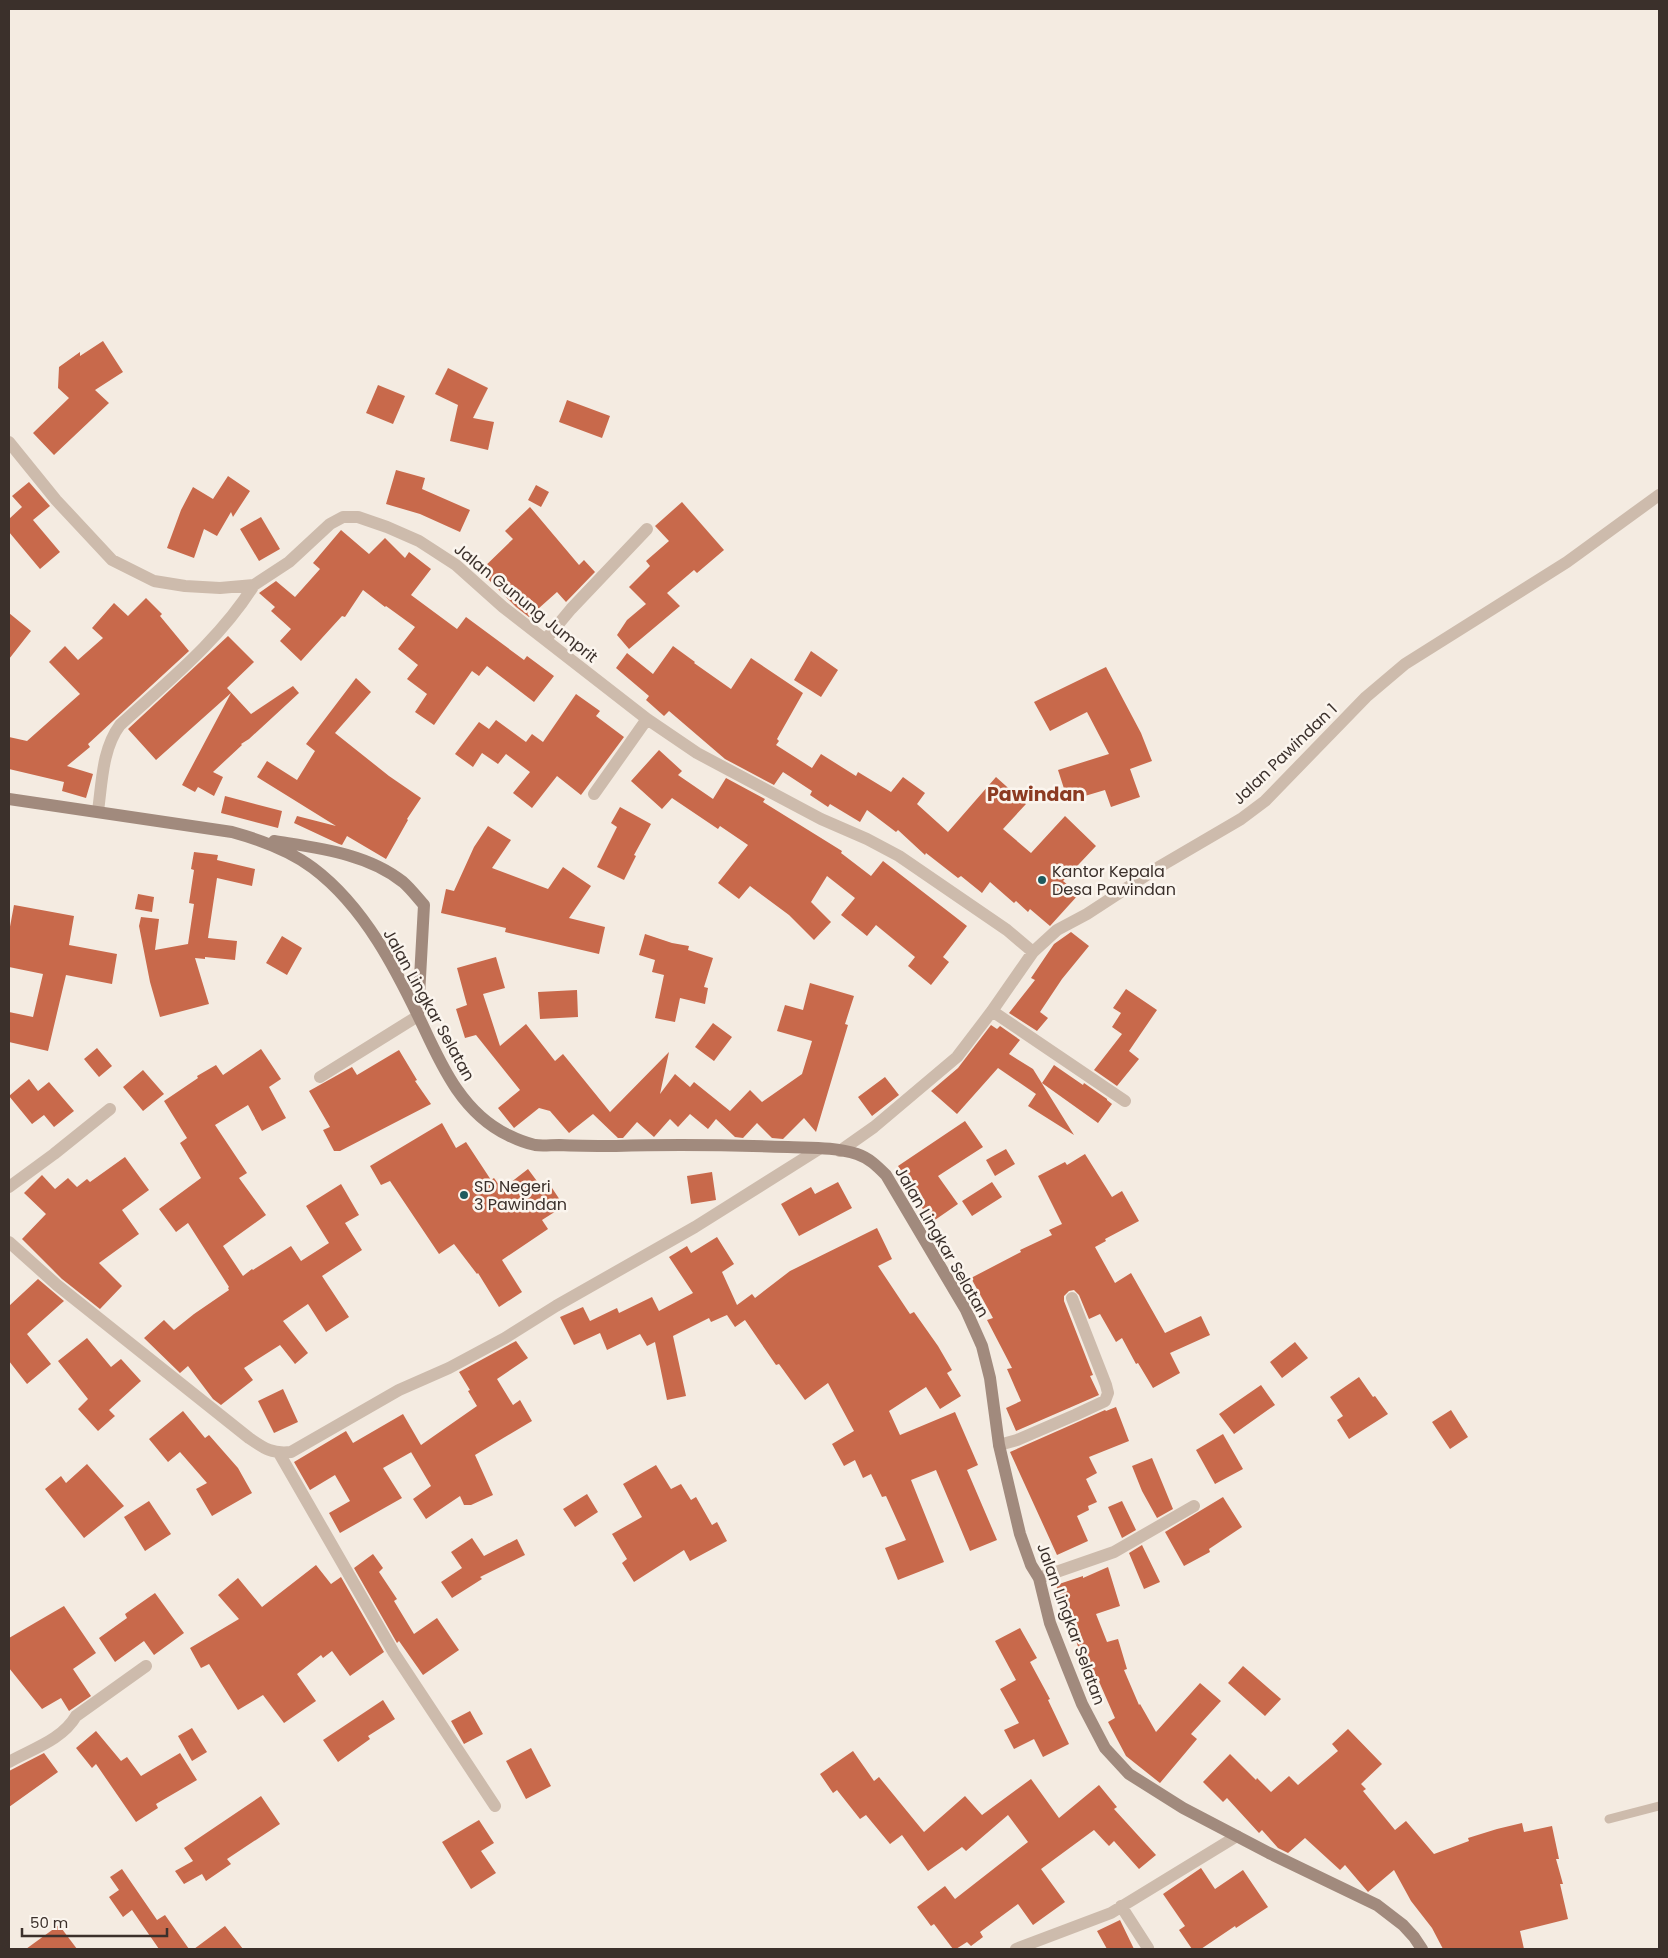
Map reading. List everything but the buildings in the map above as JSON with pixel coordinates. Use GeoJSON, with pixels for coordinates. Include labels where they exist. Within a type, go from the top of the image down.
{"type":"FeatureCollection","features":[{"type":"Feature","properties":{"kind":"street","name":"Jalan Gunung Jumprit"},"geometry":{"type":"LineString","coordinates":[[9,442],[56,500],[112,560],[154,581],[185,586],[220,588],[254,585],[289,562],[330,524],[343,517],[358,518],[419,540],[456,565],[503,607],[647,719],[697,753],[821,819],[867,839],[899,856],[985,915],[1033,952]]}},
{"type":"Feature","properties":{"kind":"street","name":"Jalan Pawindan 1"},"geometry":{"type":"LineString","coordinates":[[840,1150],[874,1127],[957,1057],[1033,952],[1057,930],[1087,914],[1159,867],[1242,820],[1265,801],[1366,697],[1405,664],[1567,562],[1659,495]]}},
{"type":"Feature","properties":{"kind":"street"},"geometry":{"type":"LineString","coordinates":[[546,639],[647,529]]}},
{"type":"Feature","properties":{"kind":"street"},"geometry":{"type":"LineString","coordinates":[[98,811],[107,750],[111,737],[120,725],[194,656],[239,609],[254,585]]}},
{"type":"Feature","properties":{"kind":"street"},"geometry":{"type":"LineString","coordinates":[[594,794],[647,719]]}},
{"type":"Feature","properties":{"kind":"street","name":"Jalan Lingkar Selatan"},"geometry":{"type":"LineString","coordinates":[[9,799],[232,832],[259,839],[287,852],[314,868],[339,891],[372,934],[418,1016],[446,1073],[462,1098],[486,1120],[507,1134],[534,1145],[739,1146],[819,1149],[840,1150],[867,1158],[886,1175],[966,1310],[982,1346],[990,1378],[999,1445],[1020,1534],[1031,1565],[1038,1578],[1050,1623],[1082,1704],[1110,1754],[1129,1774],[1144,1785],[1237,1836],[1377,1905],[1403,1925],[1422,1949]]}},
{"type":"Feature","properties":{"kind":"street"},"geometry":{"type":"LineString","coordinates":[[259,839],[332,851],[377,865],[403,882],[424,904],[418,1016],[320,1077]]}},
{"type":"Feature","properties":{"kind":"street"},"geometry":{"type":"LineString","coordinates":[[992,1011],[1125,1101]]}},
{"type":"Feature","properties":{"kind":"street"},"geometry":{"type":"LineString","coordinates":[[9,1187],[110,1109]]}},
{"type":"Feature","properties":{"kind":"street"},"geometry":{"type":"LineString","coordinates":[[9,1242],[58,1285],[249,1438],[266,1450],[278,1453],[291,1452],[400,1390],[449,1368],[504,1338],[556,1306],[695,1227],[819,1149]]}},
{"type":"Feature","properties":{"kind":"street"},"geometry":{"type":"LineString","coordinates":[[999,1445],[1098,1406],[1105,1401],[1108,1393],[1106,1385],[1072,1298]]}},
{"type":"Feature","properties":{"kind":"street"},"geometry":{"type":"LineString","coordinates":[[278,1453],[394,1653],[495,1806]]}},
{"type":"Feature","properties":{"kind":"street"},"geometry":{"type":"LineString","coordinates":[[1038,1578],[1118,1550],[1194,1506]]}},
{"type":"Feature","properties":{"kind":"street"},"geometry":{"type":"LineString","coordinates":[[9,1762],[46,1743],[70,1726],[76,1716],[146,1666]]}},
{"type":"Feature","properties":{"kind":"street"},"geometry":{"type":"LineString","coordinates":[[1016,1949],[1111,1913],[1237,1836]]}},
{"type":"Feature","properties":{"kind":"street"},"geometry":{"type":"LineString","coordinates":[[1121,1906],[1147,1949]]}},
{"type":"Feature","properties":{"kind":"lane"},"geometry":{"type":"LineString","coordinates":[[1609,1818],[1659,1806]]}},
{"type":"Feature","properties":{"kind":"place","name":"Kantor Kepala Desa Pawindan"},"geometry":{"type":"Point","coordinates":[1042,880]}},
{"type":"Feature","properties":{"kind":"place","name":"SD Negeri 3 Pawindan"},"geometry":{"type":"Point","coordinates":[464,1195]}},
{"type":"Feature","properties":{"kind":"district","name":"Pawindan"},"geometry":{"type":"Point","coordinates":[1036,794]}}]}
